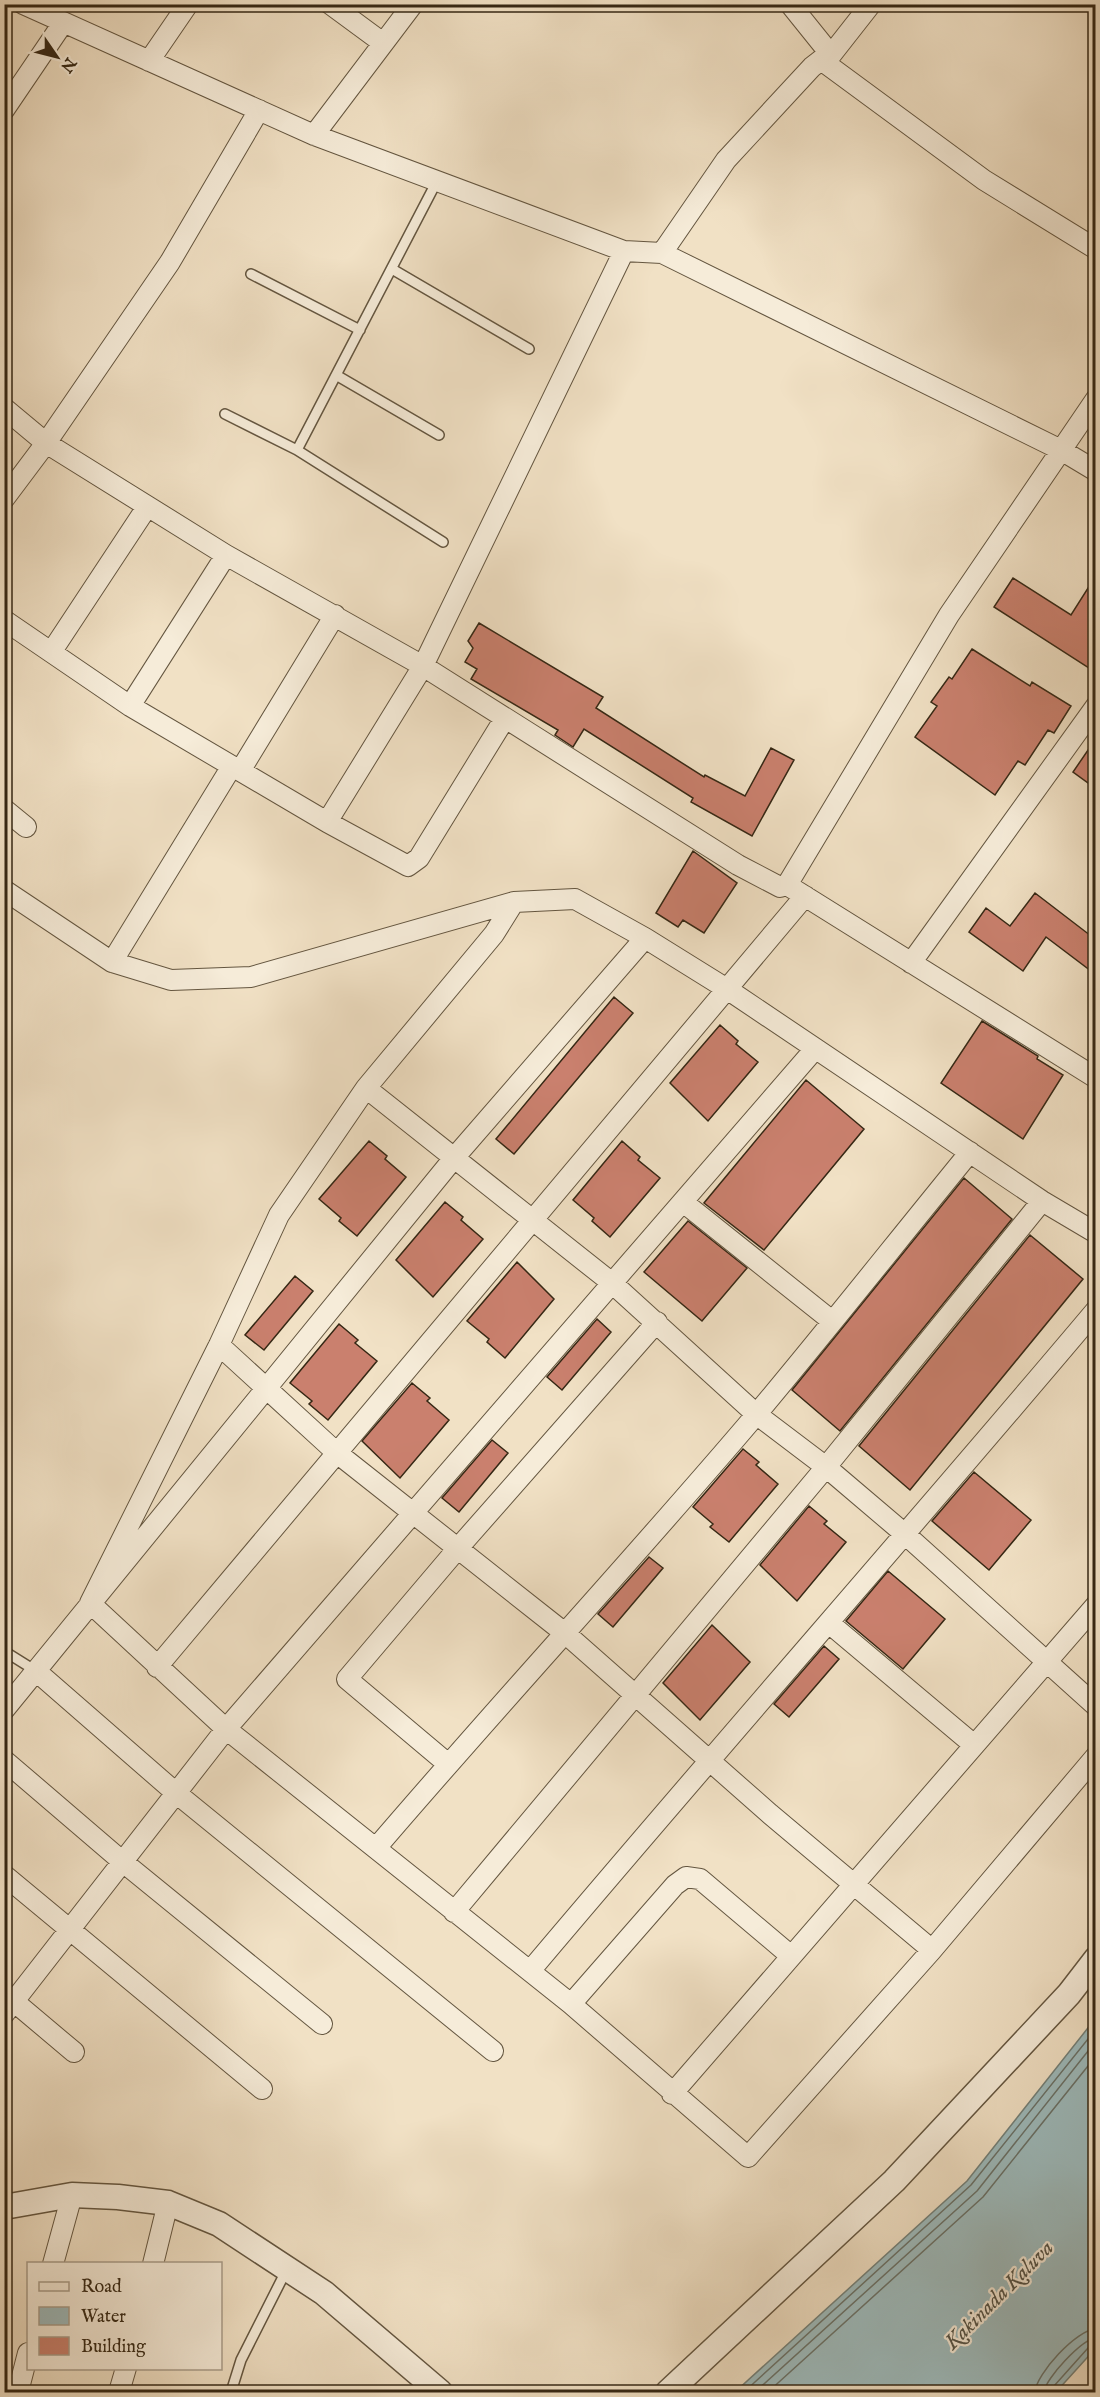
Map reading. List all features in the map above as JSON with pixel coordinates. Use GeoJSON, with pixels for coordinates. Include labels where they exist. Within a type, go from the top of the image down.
{"type":"FeatureCollection","features":[{"type":"Feature","properties":{"kind":"street"},"geometry":{"type":"LineString","coordinates":[[23,4],[314,135],[624,250],[662,253],[1061,450],[1095,471]]}},
{"type":"Feature","properties":{"kind":"street"},"geometry":{"type":"LineString","coordinates":[[148,61],[188,4]]}},
{"type":"Feature","properties":{"kind":"street"},"geometry":{"type":"LineString","coordinates":[[330,4],[383,43]]}},
{"type":"Feature","properties":{"kind":"street"},"geometry":{"type":"LineString","coordinates":[[314,135],[413,4]]}},
{"type":"Feature","properties":{"kind":"street"},"geometry":{"type":"LineString","coordinates":[[790,4],[826,58],[984,180],[1095,249]]}},
{"type":"Feature","properties":{"kind":"street"},"geometry":{"type":"LineString","coordinates":[[662,253],[726,160],[812,67],[826,58],[871,4]]}},
{"type":"Feature","properties":{"kind":"street"},"geometry":{"type":"LineString","coordinates":[[4,110],[63,22]]}},
{"type":"Feature","properties":{"kind":"street"},"geometry":{"type":"LineString","coordinates":[[4,499],[46,443],[170,261],[259,110]]}},
{"type":"Feature","properties":{"kind":"street"},"geometry":{"type":"LineString","coordinates":[[327,822],[423,666],[624,250]]}},
{"type":"Feature","properties":{"kind":"street"},"geometry":{"type":"LineString","coordinates":[[4,408],[46,443],[147,507],[226,555],[423,666],[738,866],[780,887],[787,885],[949,615],[1095,399]]}},
{"type":"Feature","properties":{"kind":"street"},"geometry":{"type":"LineString","coordinates":[[52,651],[147,507]]}},
{"type":"Feature","properties":{"kind":"street"},"geometry":{"type":"LineString","coordinates":[[130,706],[226,555]]}},
{"type":"Feature","properties":{"kind":"street"},"geometry":{"type":"LineString","coordinates":[[112,962],[335,615]]}},
{"type":"Feature","properties":{"kind":"street"},"geometry":{"type":"LineString","coordinates":[[4,620],[130,706],[327,822],[408,866],[419,858],[505,718]]}},
{"type":"Feature","properties":{"kind":"street"},"geometry":{"type":"LineString","coordinates":[[911,963],[1095,706]]}},
{"type":"Feature","properties":{"kind":"street"},"geometry":{"type":"LineString","coordinates":[[4,809],[26,827]]}},
{"type":"Feature","properties":{"kind":"street"},"geometry":{"type":"LineString","coordinates":[[787,885],[1095,1078]]}},
{"type":"Feature","properties":{"kind":"street"},"geometry":{"type":"LineString","coordinates":[[4,890],[112,962],[171,980],[251,977],[514,902],[575,899],[645,938],[727,989],[814,1050],[1041,1201],[1095,1233]]}},
{"type":"Feature","properties":{"kind":"street"},"geometry":{"type":"LineString","coordinates":[[157,1667],[805,896]]}},
{"type":"Feature","properties":{"kind":"street"},"geometry":{"type":"LineString","coordinates":[[90,1603],[219,1345],[279,1215],[366,1088],[494,934],[514,902]]}},
{"type":"Feature","properties":{"kind":"street"},"geometry":{"type":"LineString","coordinates":[[4,1710],[454,1158],[645,938]]}},
{"type":"Feature","properties":{"kind":"street"},"geometry":{"type":"LineString","coordinates":[[74,2052],[8,2003],[69,1930],[226,1730],[814,1050]]}},
{"type":"Feature","properties":{"kind":"street"},"geometry":{"type":"LineString","coordinates":[[366,1088],[612,1283],[756,1414],[826,1467],[906,1535],[1095,1706]]}},
{"type":"Feature","properties":{"kind":"street"},"geometry":{"type":"LineString","coordinates":[[376,1848],[448,1764],[566,1634],[756,1414],[970,1152]]}},
{"type":"Feature","properties":{"kind":"street"},"geometry":{"type":"LineString","coordinates":[[454,1912],[826,1467],[1041,1201]]}},
{"type":"Feature","properties":{"kind":"street"},"geometry":{"type":"LineString","coordinates":[[683,1202],[832,1321]]}},
{"type":"Feature","properties":{"kind":"street"},"geometry":{"type":"LineString","coordinates":[[530,1971],[708,1760],[906,1535],[1095,1310]]}},
{"type":"Feature","properties":{"kind":"street"},"geometry":{"type":"LineString","coordinates":[[448,1764],[347,1679],[459,1547],[657,1322]]}},
{"type":"Feature","properties":{"kind":"street"},"geometry":{"type":"LineString","coordinates":[[219,1345],[338,1453],[566,1634],[708,1760],[932,1950]]}},
{"type":"Feature","properties":{"kind":"street"},"geometry":{"type":"LineString","coordinates":[[90,1603],[226,1730],[571,2004],[672,2094],[748,2157],[932,1950],[1095,1756]]}},
{"type":"Feature","properties":{"kind":"street"},"geometry":{"type":"LineString","coordinates":[[672,2094],[1095,1605]]}},
{"type":"Feature","properties":{"kind":"street"},"geometry":{"type":"LineString","coordinates":[[829,1623],[974,1745]]}},
{"type":"Feature","properties":{"kind":"street"},"geometry":{"type":"LineString","coordinates":[[36,1671],[176,1793],[493,2051]]}},
{"type":"Feature","properties":{"kind":"street"},"geometry":{"type":"LineString","coordinates":[[4,1760],[123,1862],[322,2024]]}},
{"type":"Feature","properties":{"kind":"street"},"geometry":{"type":"LineString","coordinates":[[4,1875],[262,2089]]}},
{"type":"Feature","properties":{"kind":"street"},"geometry":{"type":"LineString","coordinates":[[571,2004],[675,1885],[686,1877],[700,1879],[791,1956]]}},
{"type":"Feature","properties":{"kind":"street"},"geometry":{"type":"LineString","coordinates":[[668,2392],[894,2181],[1069,1994],[1095,1959]]}},
{"type":"Feature","properties":{"kind":"street"},"geometry":{"type":"LineString","coordinates":[[54,2262],[72,2195]]}},
{"type":"Feature","properties":{"kind":"street"},"geometry":{"type":"LineString","coordinates":[[4,2206],[72,2195],[118,2197],[168,2203],[219,2224],[324,2293],[440,2392]]}},
{"type":"Feature","properties":{"kind":"street"},"geometry":{"type":"LineString","coordinates":[[153,2262],[168,2203]]}},
{"type":"Feature","properties":{"kind":"street"},"geometry":{"type":"LineString","coordinates":[[18,2392],[27,2357]]}},
{"type":"Feature","properties":{"kind":"street"},"geometry":{"type":"LineString","coordinates":[[120,2392],[126,2370]]}},
{"type":"Feature","properties":{"kind":"lane"},"geometry":{"type":"LineString","coordinates":[[297,450],[437,181]]}},
{"type":"Feature","properties":{"kind":"lane"},"geometry":{"type":"LineString","coordinates":[[392,269],[529,349]]}},
{"type":"Feature","properties":{"kind":"lane"},"geometry":{"type":"LineString","coordinates":[[251,274],[360,330]]}},
{"type":"Feature","properties":{"kind":"lane"},"geometry":{"type":"LineString","coordinates":[[336,375],[439,435]]}},
{"type":"Feature","properties":{"kind":"lane"},"geometry":{"type":"LineString","coordinates":[[225,414],[297,450],[443,542]]}},
{"type":"Feature","properties":{"kind":"lane"},"geometry":{"type":"LineString","coordinates":[[4,1651],[36,1671]]}},
{"type":"Feature","properties":{"kind":"lane"},"geometry":{"type":"LineString","coordinates":[[231,2392],[241,2360],[287,2269]]}},
{"type":"Feature","properties":{"kind":"water","name":"Kakinada Kaluva"},"geometry":{"type":"Polygon","coordinates":[[[1095,2019],[1095,2349],[1056,2392],[735,2392],[967,2181],[1095,2019]]]}},
{"type":"Feature","properties":{"kind":"building"},"geometry":{"type":"Polygon","coordinates":[[[1095,577],[1095,672],[994,607],[1013,578],[1071,615],[1095,577]]]}},
{"type":"Feature","properties":{"kind":"building"},"geometry":{"type":"Polygon","coordinates":[[[479,623],[603,697],[596,708],[704,777],[705,775],[745,796],[771,748],[794,760],[752,836],[691,802],[693,798],[584,729],[573,747],[555,735],[558,730],[471,679],[477,669],[465,662],[473,648],[468,641],[479,623]]]}},
{"type":"Feature","properties":{"kind":"building"},"geometry":{"type":"Polygon","coordinates":[[[972,649],[1030,686],[1032,682],[1071,706],[1054,733],[1048,730],[1025,765],[1018,761],[995,795],[915,737],[937,706],[931,702],[949,677],[952,679],[972,649]]]}},
{"type":"Feature","properties":{"kind":"building"},"geometry":{"type":"Polygon","coordinates":[[[1095,740],[1095,788],[1073,772],[1095,740]]]}},
{"type":"Feature","properties":{"kind":"building"},"geometry":{"type":"Polygon","coordinates":[[[693,851],[737,883],[704,933],[683,920],[678,927],[656,913],[693,851]]]}},
{"type":"Feature","properties":{"kind":"building"},"geometry":{"type":"Polygon","coordinates":[[[1035,893],[1095,939],[1095,974],[1046,937],[1023,971],[969,932],[986,908],[1010,926],[1035,893]]]}},
{"type":"Feature","properties":{"kind":"building"},"geometry":{"type":"Polygon","coordinates":[[[614,997],[633,1013],[514,1154],[496,1139],[614,997]]]}},
{"type":"Feature","properties":{"kind":"building"},"geometry":{"type":"Polygon","coordinates":[[[982,1021],[1038,1056],[1037,1059],[1063,1075],[1023,1139],[941,1083],[982,1021]]]}},
{"type":"Feature","properties":{"kind":"building"},"geometry":{"type":"Polygon","coordinates":[[[720,1025],[738,1041],[736,1044],[758,1062],[708,1121],[670,1083],[720,1025]]]}},
{"type":"Feature","properties":{"kind":"building"},"geometry":{"type":"Polygon","coordinates":[[[806,1080],[864,1129],[764,1250],[704,1203],[806,1080]]]}},
{"type":"Feature","properties":{"kind":"building"},"geometry":{"type":"Polygon","coordinates":[[[369,1141],[387,1156],[385,1159],[406,1177],[357,1236],[339,1221],[341,1218],[319,1199],[369,1141]]]}},
{"type":"Feature","properties":{"kind":"building"},"geometry":{"type":"Polygon","coordinates":[[[622,1141],[640,1157],[638,1160],[660,1178],[610,1237],[592,1221],[594,1218],[573,1200],[622,1141]]]}},
{"type":"Feature","properties":{"kind":"building"},"geometry":{"type":"Polygon","coordinates":[[[964,1178],[1012,1219],[840,1431],[792,1390],[964,1178]]]}},
{"type":"Feature","properties":{"kind":"building"},"geometry":{"type":"Polygon","coordinates":[[[445,1202],[463,1217],[461,1220],[483,1239],[433,1297],[396,1260],[445,1202]]]}},
{"type":"Feature","properties":{"kind":"building"},"geometry":{"type":"Polygon","coordinates":[[[688,1221],[747,1268],[702,1321],[644,1272],[688,1221]]]}},
{"type":"Feature","properties":{"kind":"building"},"geometry":{"type":"Polygon","coordinates":[[[1030,1235],[1083,1279],[910,1490],[859,1446],[1030,1235]]]}},
{"type":"Feature","properties":{"kind":"building"},"geometry":{"type":"Polygon","coordinates":[[[517,1262],[554,1299],[505,1358],[487,1342],[489,1339],[467,1321],[517,1262]]]}},
{"type":"Feature","properties":{"kind":"building"},"geometry":{"type":"Polygon","coordinates":[[[295,1276],[313,1291],[264,1350],[245,1335],[295,1276]]]}},
{"type":"Feature","properties":{"kind":"building"},"geometry":{"type":"Polygon","coordinates":[[[597,1319],[611,1332],[562,1390],[547,1377],[597,1319]]]}},
{"type":"Feature","properties":{"kind":"building"},"geometry":{"type":"Polygon","coordinates":[[[339,1324],[358,1340],[355,1343],[377,1361],[328,1420],[309,1404],[312,1401],[290,1383],[339,1324]]]}},
{"type":"Feature","properties":{"kind":"building"},"geometry":{"type":"Polygon","coordinates":[[[412,1383],[430,1398],[427,1401],[449,1420],[400,1478],[362,1441],[412,1383]]]}},
{"type":"Feature","properties":{"kind":"building"},"geometry":{"type":"Polygon","coordinates":[[[492,1440],[508,1453],[459,1512],[442,1498],[492,1440]]]}},
{"type":"Feature","properties":{"kind":"building"},"geometry":{"type":"Polygon","coordinates":[[[743,1449],[759,1462],[756,1465],[778,1484],[729,1542],[710,1527],[713,1524],[693,1507],[743,1449]]]}},
{"type":"Feature","properties":{"kind":"building"},"geometry":{"type":"Polygon","coordinates":[[[974,1472],[1031,1520],[989,1570],[932,1521],[974,1472]]]}},
{"type":"Feature","properties":{"kind":"building"},"geometry":{"type":"Polygon","coordinates":[[[809,1506],[827,1521],[824,1524],[846,1542],[797,1601],[760,1565],[809,1506]]]}},
{"type":"Feature","properties":{"kind":"building"},"geometry":{"type":"Polygon","coordinates":[[[649,1557],[663,1568],[613,1627],[598,1614],[649,1557]]]}},
{"type":"Feature","properties":{"kind":"building"},"geometry":{"type":"Polygon","coordinates":[[[888,1571],[945,1619],[903,1669],[846,1621],[888,1571]]]}},
{"type":"Feature","properties":{"kind":"building"},"geometry":{"type":"Polygon","coordinates":[[[712,1625],[750,1662],[700,1720],[663,1683],[712,1625]]]}},
{"type":"Feature","properties":{"kind":"building"},"geometry":{"type":"Polygon","coordinates":[[[824,1646],[839,1659],[789,1717],[774,1704],[824,1646]]]}}]}
